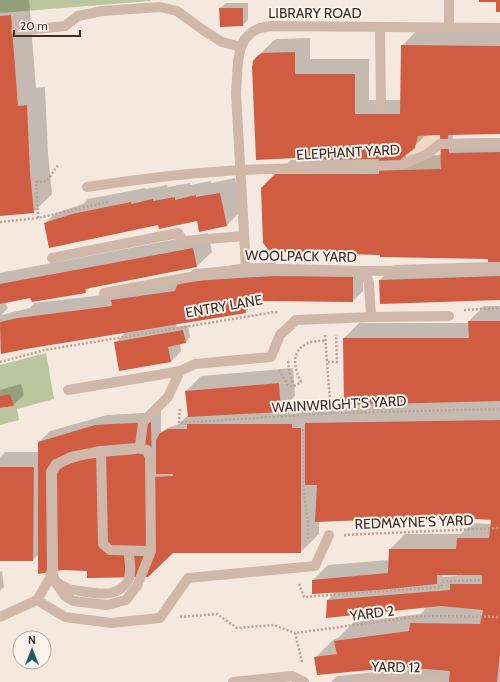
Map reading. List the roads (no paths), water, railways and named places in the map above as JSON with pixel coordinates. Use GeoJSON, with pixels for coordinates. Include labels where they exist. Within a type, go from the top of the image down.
{"type":"FeatureCollection","features":[{"type":"Feature","properties":{"kind":"street"},"geometry":{"type":"LineString","coordinates":[[449,0],[449,28]]}},
{"type":"Feature","properties":{"kind":"street"},"geometry":{"type":"LineString","coordinates":[[16,31],[65,26],[78,16],[102,11],[160,7],[177,11],[222,42],[240,47],[236,93],[246,268]]}},
{"type":"Feature","properties":{"kind":"street","name":"LIBRARY ROAD"},"geometry":{"type":"LineString","coordinates":[[240,47],[252,32],[260,28],[271,26],[500,28]]}},
{"type":"Feature","properties":{"kind":"street"},"geometry":{"type":"LineString","coordinates":[[380,27],[381,108]]}},
{"type":"Feature","properties":{"kind":"street","name":"ELEPHANT YARD"},"geometry":{"type":"LineString","coordinates":[[87,187],[152,177],[194,173],[240,170],[401,165],[427,154],[440,144],[500,143]]}},
{"type":"Feature","properties":{"kind":"street"},"geometry":{"type":"LineString","coordinates":[[52,258],[178,233],[183,241],[244,236]]}},
{"type":"Feature","properties":{"kind":"street","name":"WOOLPACK YARD"},"geometry":{"type":"LineString","coordinates":[[104,293],[246,268],[365,271],[500,269]]}},
{"type":"Feature","properties":{"kind":"street"},"geometry":{"type":"LineString","coordinates":[[365,271],[369,283],[370,317]]}},
{"type":"Feature","properties":{"kind":"street"},"geometry":{"type":"LineString","coordinates":[[68,390],[158,375],[180,370],[195,364],[271,357],[280,335],[296,320],[449,316]]}},
{"type":"Feature","properties":{"kind":"street"},"geometry":{"type":"LineString","coordinates":[[0,617],[37,600],[50,578],[52,569],[51,472],[56,464],[71,456],[136,448],[147,450],[150,458],[151,551],[137,586],[126,600],[107,605],[73,601],[65,596],[54,580],[52,472],[56,465],[71,457],[136,449],[140,446],[143,422],[168,397],[180,370]]}},
{"type":"Feature","properties":{"kind":"street"},"geometry":{"type":"LineString","coordinates":[[102,451],[103,544],[110,550],[151,551]]}},
{"type":"Feature","properties":{"kind":"street"},"geometry":{"type":"LineString","coordinates":[[37,600],[65,617],[111,623],[160,618],[188,578],[315,566],[329,535]]}},
{"type":"Feature","properties":{"kind":"street"},"geometry":{"type":"LineString","coordinates":[[54,580],[65,588],[102,594],[115,592],[126,585],[129,576],[130,564],[128,551]]}},
{"type":"Feature","properties":{"kind":"street"},"geometry":{"type":"LineString","coordinates":[[233,682],[292,676],[304,682]]}},
{"type":"Feature","properties":{"kind":"street","name":"YARD 12"},"geometry":{"type":"LineString","coordinates":[[353,682],[382,679],[438,682]]}}]}
